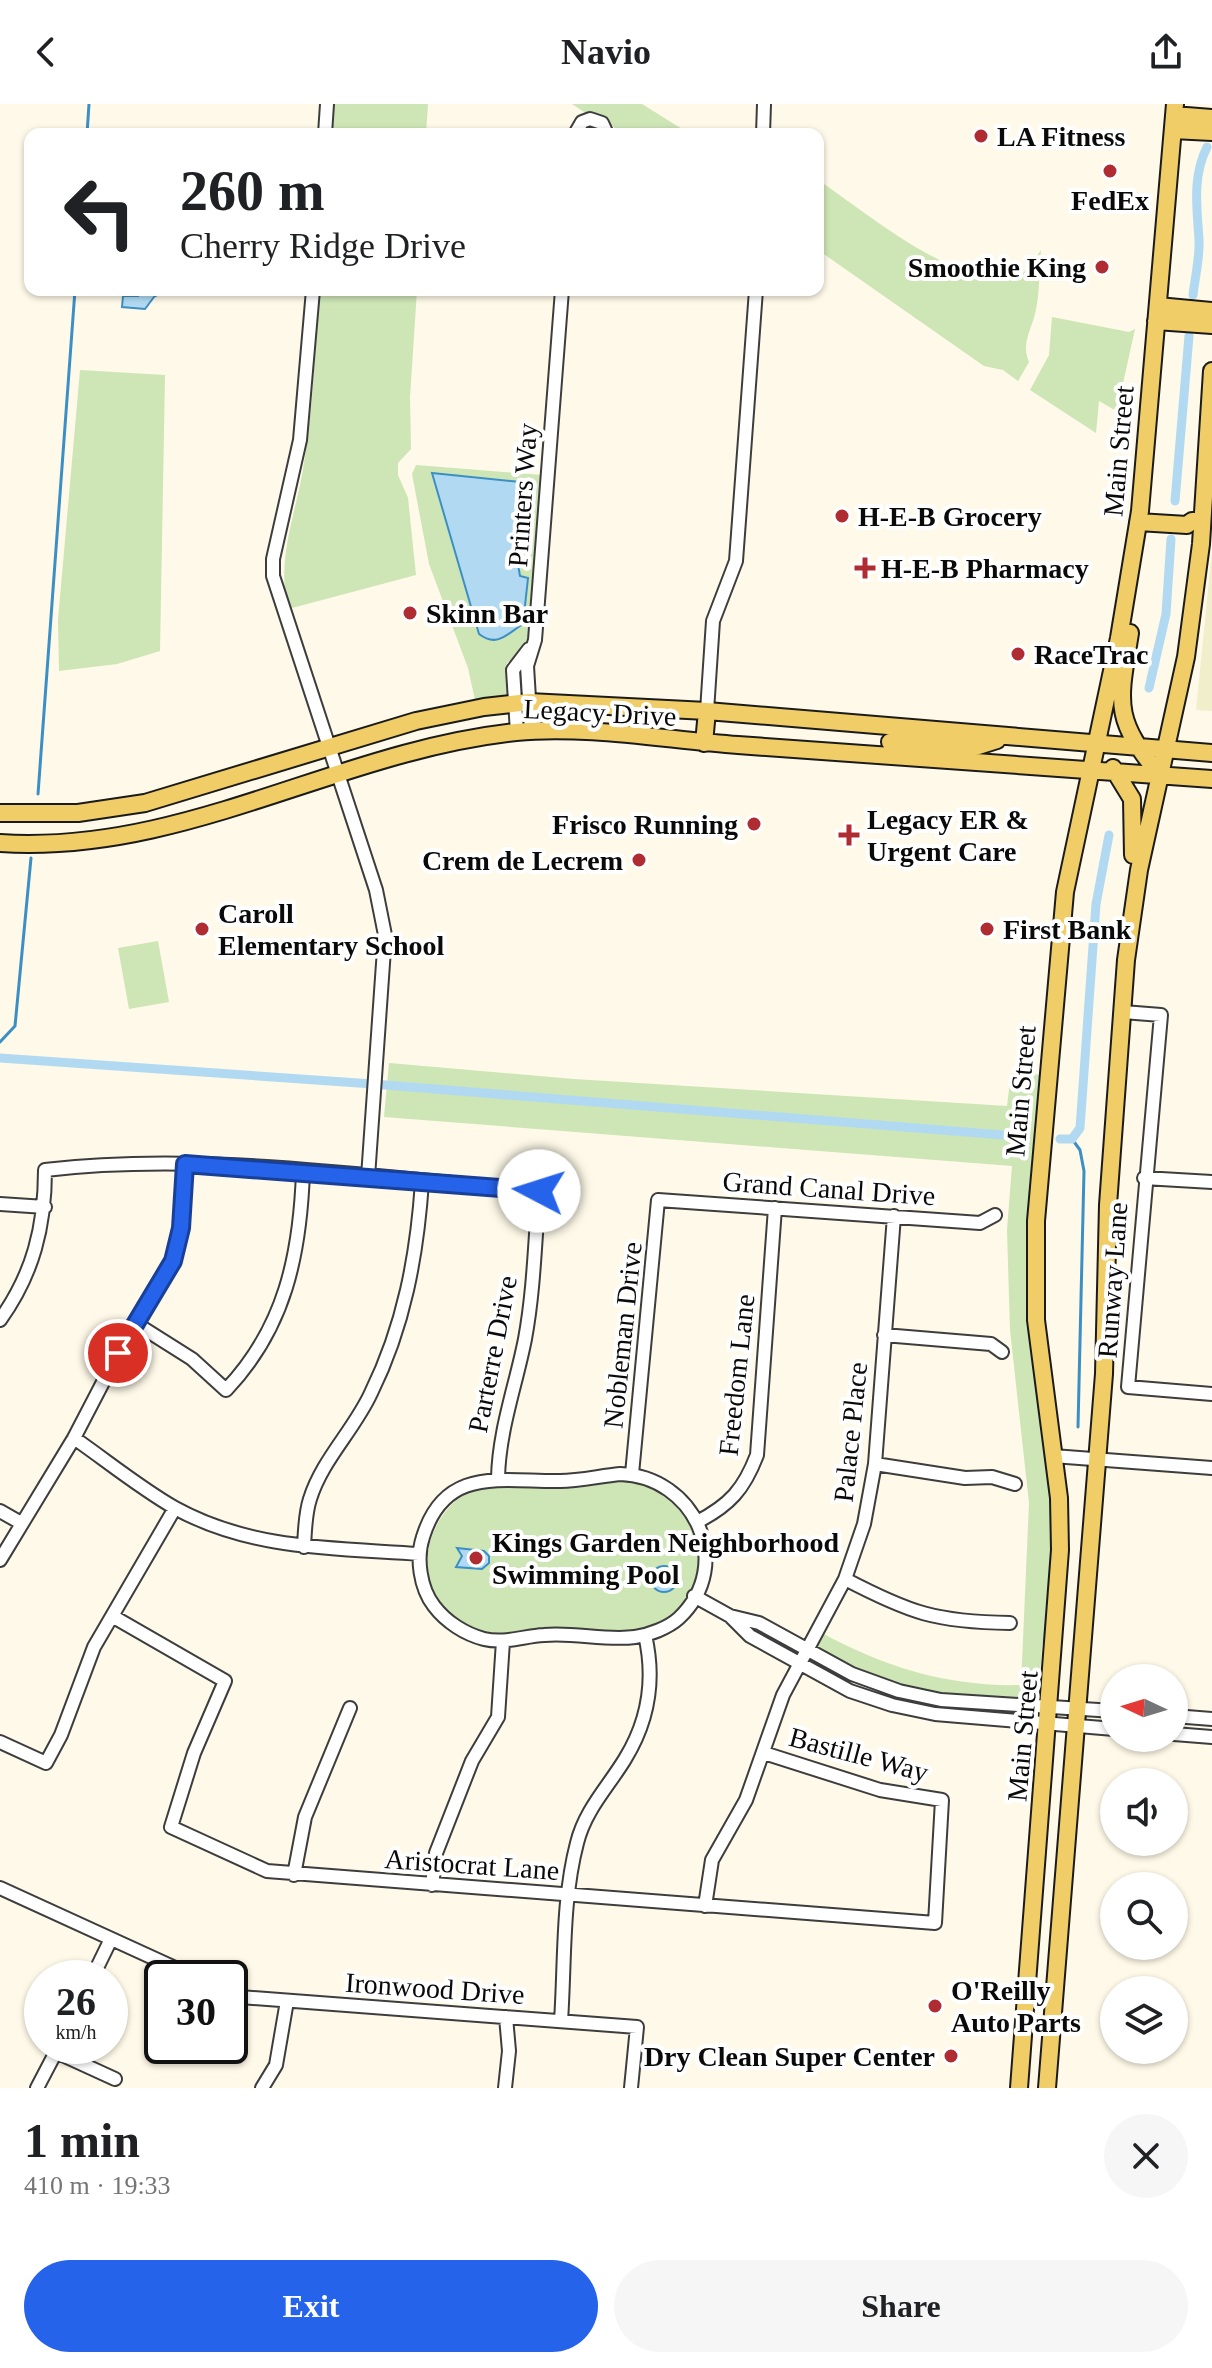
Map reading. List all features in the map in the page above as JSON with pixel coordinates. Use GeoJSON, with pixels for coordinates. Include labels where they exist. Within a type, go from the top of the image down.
{"type":"FeatureCollection","features":[{"type":"Feature","properties":{"kind":"main road"},"geometry":{"type":"LineString","coordinates":[[1174,116],[1212,118]]}},
{"type":"Feature","properties":{"kind":"main road"},"geometry":{"type":"LineString","coordinates":[[1174,116],[1212,132]]}},
{"type":"Feature","properties":{"kind":"main road","name":"Main Street"},"geometry":{"type":"LineString","coordinates":[[1019,2088],[1050,1715],[1060,1550],[1059,1498],[1036,1320],[1036,1221],[1065,892],[1092,769],[1139,516],[1174,116]]}},
{"type":"Feature","properties":{"kind":"main road"},"geometry":{"type":"LineString","coordinates":[[1157,314],[1212,311]]}},
{"type":"Feature","properties":{"kind":"main road"},"geometry":{"type":"LineString","coordinates":[[1157,314],[1212,325]]}},
{"type":"Feature","properties":{"kind":"main road","name":"Main Street"},"geometry":{"type":"LineString","coordinates":[[1047,2088],[1104,1374],[1108,1205],[1126,960],[1139,870],[1186,657],[1212,371]]}},
{"type":"Feature","properties":{"kind":"main road"},"geometry":{"type":"LineString","coordinates":[[1139,516],[1188,515],[1197,521]]}},
{"type":"Feature","properties":{"kind":"main road"},"geometry":{"type":"LineString","coordinates":[[1134,555],[1139,590],[1120,704],[1136,747],[1160,775]]}},
{"type":"Feature","properties":{"kind":"main road","name":"Legacy Drive"},"geometry":{"type":"LineString","coordinates":[[0,813],[78,813],[145,803],[449,712],[522,703],[707,711],[890,741],[1092,769],[1212,779]]}},
{"type":"Feature","properties":{"kind":"main road"},"geometry":{"type":"LineString","coordinates":[[704,743],[707,711]]}},
{"type":"Feature","properties":{"kind":"main road","name":"Legacy Drive"},"geometry":{"type":"LineString","coordinates":[[0,843],[53,844],[139,835],[198,821],[438,743],[524,732],[704,743],[1010,736],[1212,753]]}},
{"type":"Feature","properties":{"kind":"main road"},"geometry":{"type":"LineString","coordinates":[[1095,744],[1127,787],[1134,814],[1135,843],[1122,932],[1126,960]]}},
{"type":"Feature","properties":{"kind":"main road"},"geometry":{"type":"LineString","coordinates":[[1033,1920],[1060,1923]]}},
{"type":"Feature","properties":{"kind":"street"},"geometry":{"type":"LineString","coordinates":[[325,128],[327,104]]}},
{"type":"Feature","properties":{"kind":"street"},"geometry":{"type":"LineString","coordinates":[[763,128],[764,104]]}},
{"type":"Feature","properties":{"kind":"street"},"geometry":{"type":"LineString","coordinates":[[578,128],[582,122],[590,119],[598,121],[604,128]]}},
{"type":"Feature","properties":{"kind":"street"},"geometry":{"type":"LineString","coordinates":[[312,296],[300,440],[273,559],[273,576],[376,890],[385,935],[368,1177]]}},
{"type":"Feature","properties":{"kind":"street","name":"Printers Way"},"geometry":{"type":"LineString","coordinates":[[524,732],[522,703],[527,666],[535,640],[562,296]]}},
{"type":"Feature","properties":{"kind":"street"},"geometry":{"type":"LineString","coordinates":[[707,711],[713,621],[736,561],[756,296]]}},
{"type":"Feature","properties":{"kind":"street","name":"Runway Lane"},"geometry":{"type":"LineString","coordinates":[[1123,1012],[1161,1015],[1154,1117],[1144,1178],[1128,1387],[1212,1394]]}},
{"type":"Feature","properties":{"kind":"street"},"geometry":{"type":"LineString","coordinates":[[0,1320],[16,1298],[32,1264],[45,1207],[45,1170],[114,1162],[185,1164],[422,1182],[418,1241],[408,1293],[393,1343],[370,1396],[322,1472],[310,1499],[304,1547]]}},
{"type":"Feature","properties":{"kind":"street"},"geometry":{"type":"LineString","coordinates":[[0,1560],[74,1438],[135,1323],[173,1261],[181,1228],[185,1164]]}},
{"type":"Feature","properties":{"kind":"street"},"geometry":{"type":"LineString","coordinates":[[135,1323],[192,1359],[226,1390],[261,1347],[281,1309],[301,1227],[303,1172]]}},
{"type":"Feature","properties":{"kind":"street"},"geometry":{"type":"LineString","coordinates":[[1144,1178],[1212,1182]]}},
{"type":"Feature","properties":{"kind":"street","name":"Parterre Drive"},"geometry":{"type":"LineString","coordinates":[[422,1182],[539,1191],[529,1315],[516,1384],[503,1425],[498,1478]]}},
{"type":"Feature","properties":{"kind":"street","name":"Grand Canal Drive"},"geometry":{"type":"LineString","coordinates":[[658,1200],[980,1223],[995,1215]]}},
{"type":"Feature","properties":{"kind":"street","name":"Nobleman Drive"},"geometry":{"type":"LineString","coordinates":[[632,1474],[658,1200]]}},
{"type":"Feature","properties":{"kind":"street"},"geometry":{"type":"LineString","coordinates":[[0,1204],[45,1207]]}},
{"type":"Feature","properties":{"kind":"street","name":"Freedom Lane"},"geometry":{"type":"LineString","coordinates":[[697,1522],[733,1501],[747,1482],[757,1455],[775,1208]]}},
{"type":"Feature","properties":{"kind":"street","name":"Palace Place"},"geometry":{"type":"LineString","coordinates":[[705,1906],[712,1860],[746,1800],[783,1695],[845,1579],[864,1524],[875,1464],[894,1216]]}},
{"type":"Feature","properties":{"kind":"street"},"geometry":{"type":"LineString","coordinates":[[884,1335],[991,1344],[1002,1352]]}},
{"type":"Feature","properties":{"kind":"street"},"geometry":{"type":"LineString","coordinates":[[74,1438],[175,1508],[261,1541],[304,1547],[419,1554]]}},
{"type":"Feature","properties":{"kind":"street"},"geometry":{"type":"LineString","coordinates":[[1053,1456],[1212,1468]]}},
{"type":"Feature","properties":{"kind":"street"},"geometry":{"type":"LineString","coordinates":[[875,1464],[965,1478],[992,1477],[1015,1484]]}},
{"type":"Feature","properties":{"kind":"street"},"geometry":{"type":"LineString","coordinates":[[632,1474],[660,1483],[680,1497],[697,1522],[705,1552],[701,1583],[678,1618],[645,1635],[632,1638],[564,1634],[503,1641],[468,1633],[445,1618],[428,1596],[419,1554],[425,1530],[444,1500],[471,1483],[498,1478],[562,1482],[632,1474]]}},
{"type":"Feature","properties":{"kind":"street"},"geometry":{"type":"LineString","coordinates":[[0,1742],[46,1763],[61,1735],[81,1674],[175,1508]]}},
{"type":"Feature","properties":{"kind":"street"},"geometry":{"type":"LineString","coordinates":[[0,1511],[21,1523]]}},
{"type":"Feature","properties":{"kind":"street"},"geometry":{"type":"LineString","coordinates":[[845,1579],[917,1614],[973,1623],[1010,1623]]}},
{"type":"Feature","properties":{"kind":"street"},"geometry":{"type":"LineString","coordinates":[[694,1596],[730,1616],[759,1623],[852,1674],[899,1691],[1050,1715]]}},
{"type":"Feature","properties":{"kind":"street","name":"Aristocrat Lane"},"geometry":{"type":"LineString","coordinates":[[112,1616],[225,1681],[194,1753],[171,1827],[267,1871],[935,1923]]}},
{"type":"Feature","properties":{"kind":"street"},"geometry":{"type":"LineString","coordinates":[[730,1616],[750,1636],[850,1691],[913,1710],[1077,1717],[1100,1713]]}},
{"type":"Feature","properties":{"kind":"street"},"geometry":{"type":"LineString","coordinates":[[561,2021],[569,1896],[577,1841],[590,1809],[626,1758],[650,1695],[652,1666],[645,1635]]}},
{"type":"Feature","properties":{"kind":"street"},"geometry":{"type":"LineString","coordinates":[[432,1885],[436,1853],[472,1761],[498,1717],[503,1641]]}},
{"type":"Feature","properties":{"kind":"street"},"geometry":{"type":"LineString","coordinates":[[294,1875],[296,1845],[305,1817],[350,1708]]}},
{"type":"Feature","properties":{"kind":"street"},"geometry":{"type":"LineString","coordinates":[[1077,1717],[1100,1724]]}},
{"type":"Feature","properties":{"kind":"street"},"geometry":{"type":"LineString","coordinates":[[1188,1717],[1212,1719]]}},
{"type":"Feature","properties":{"kind":"street"},"geometry":{"type":"LineString","coordinates":[[1188,1735],[1212,1737]]}},
{"type":"Feature","properties":{"kind":"street","name":"Bastille Way"},"geometry":{"type":"LineString","coordinates":[[764,1753],[880,1790],[942,1800],[935,1923]]}},
{"type":"Feature","properties":{"kind":"street"},"geometry":{"type":"LineString","coordinates":[[0,1888],[157,1960]]}},
{"type":"Feature","properties":{"kind":"street"},"geometry":{"type":"LineString","coordinates":[[101,1960],[111,1939]]}},
{"type":"Feature","properties":{"kind":"street","name":"Ironwood Drive"},"geometry":{"type":"LineString","coordinates":[[248,1998],[637,2027],[631,2088]]}},
{"type":"Feature","properties":{"kind":"street"},"geometry":{"type":"LineString","coordinates":[[262,2088],[276,2065],[287,2001]]}},
{"type":"Feature","properties":{"kind":"street"},"geometry":{"type":"LineString","coordinates":[[505,2088],[509,2051],[506,2017]]}},
{"type":"Feature","properties":{"kind":"street"},"geometry":{"type":"LineString","coordinates":[[37,2088],[50,2064]]}},
{"type":"Feature","properties":{"kind":"street"},"geometry":{"type":"LineString","coordinates":[[86,2064],[115,2079]]}},
{"type":"Feature","properties":{"kind":"shaded area"},"geometry":{"type":"Polygon","coordinates":[[[1212,550],[1212,711],[1196,710],[1212,550]]]}},
{"type":"Feature","properties":{"kind":"green space"},"geometry":{"type":"Polygon","coordinates":[[[325,104],[428,104],[426,128],[324,128],[325,104]]]}},
{"type":"Feature","properties":{"kind":"green space"},"geometry":{"type":"Polygon","coordinates":[[[572,104],[642,104],[680,128],[615,128],[602,117],[584,112],[572,104]]]}},
{"type":"Feature","properties":{"kind":"green space"},"geometry":{"type":"Polygon","coordinates":[[[824,184],[916,247],[973,274],[999,278],[1021,274],[1041,250],[1037,306],[1026,343],[1029,362],[1018,381],[1003,370],[984,366],[824,254],[824,184]]]}},
{"type":"Feature","properties":{"kind":"green space"},"geometry":{"type":"Polygon","coordinates":[[[318,296],[417,296],[410,397],[411,449],[398,463],[398,475],[408,498],[416,575],[292,608],[287,604],[284,568],[304,463],[318,296]]]}},
{"type":"Feature","properties":{"kind":"green space"},"geometry":{"type":"Polygon","coordinates":[[[1052,317],[1129,332],[1135,329],[1122,388],[1132,420],[1099,401],[1096,433],[1030,390],[1049,355],[1052,317]]]}},
{"type":"Feature","properties":{"kind":"green space"},"geometry":{"type":"Polygon","coordinates":[[[80,370],[165,375],[160,651],[117,664],[59,671],[58,620],[80,370]]]}},
{"type":"Feature","properties":{"kind":"green space"},"geometry":{"type":"Polygon","coordinates":[[[416,465],[542,475],[530,635],[527,645],[507,663],[508,697],[499,701],[475,700],[468,668],[429,564],[412,474],[416,465]]]}},
{"type":"Feature","properties":{"kind":"green space"},"geometry":{"type":"Polygon","coordinates":[[[158,941],[169,1002],[129,1009],[118,948],[158,941]]]}},
{"type":"Feature","properties":{"kind":"green space"},"geometry":{"type":"Polygon","coordinates":[[[389,1063],[574,1079],[1007,1106],[1011,1073],[1044,1075],[1034,1187],[1054,1526],[1052,1609],[1042,1646],[1039,1692],[1031,1703],[948,1695],[889,1683],[837,1662],[817,1647],[822,1633],[869,1656],[918,1672],[968,1682],[1021,1685],[1029,1503],[1010,1330],[1007,1230],[1012,1166],[384,1117],[389,1063]]]}},
{"type":"Feature","properties":{"kind":"green space"},"geometry":{"type":"Polygon","coordinates":[[[619,1480],[646,1486],[669,1499],[685,1517],[696,1537],[699,1560],[695,1582],[683,1603],[661,1621],[632,1631],[551,1629],[494,1634],[470,1629],[450,1616],[436,1599],[429,1580],[427,1559],[441,1518],[455,1501],[485,1485],[509,1483],[576,1488],[619,1480]]]}},
{"type":"Feature","properties":{"kind":"water"},"geometry":{"type":"Polygon","coordinates":[[[123,296],[156,296],[145,309],[122,307],[123,296]]]}},
{"type":"Feature","properties":{"kind":"water"},"geometry":{"type":"Polygon","coordinates":[[[432,473],[530,483],[517,534],[520,576],[528,578],[523,624],[502,638],[491,640],[479,634],[432,473]]]}},
{"type":"Feature","properties":{"kind":"water","name":"Kings Garden Neighborhood Swimming Pool"},"geometry":{"type":"Polygon","coordinates":[[[457,1548],[484,1551],[489,1556],[489,1563],[482,1569],[456,1567],[462,1556],[457,1548]]]}},
{"type":"Feature","properties":{"kind":"water"},"geometry":{"type":"Polygon","coordinates":[[[664,1566],[673,1570],[677,1579],[673,1588],[664,1592],[655,1588],[651,1579],[655,1570],[664,1566]]]}},
{"type":"Feature","properties":{"kind":"waterway"},"geometry":{"type":"LineString","coordinates":[[87,128],[89,104]]}},
{"type":"Feature","properties":{"kind":"waterway"},"geometry":{"type":"LineString","coordinates":[[1193,295],[1199,246],[1197,181],[1207,147]]}},
{"type":"Feature","properties":{"kind":"waterway"},"geometry":{"type":"LineString","coordinates":[[38,794],[75,296]]}},
{"type":"Feature","properties":{"kind":"waterway"},"geometry":{"type":"LineString","coordinates":[[1175,501],[1189,336]]}},
{"type":"Feature","properties":{"kind":"waterway"},"geometry":{"type":"LineString","coordinates":[[1149,688],[1166,614],[1171,539]]}},
{"type":"Feature","properties":{"kind":"waterway"},"geometry":{"type":"LineString","coordinates":[[1060,1139],[1072,1139],[1080,1128],[1096,904],[1109,835]]}},
{"type":"Feature","properties":{"kind":"waterway"},"geometry":{"type":"LineString","coordinates":[[0,1042],[15,1026],[31,858]]}},
{"type":"Feature","properties":{"kind":"waterway"},"geometry":{"type":"LineString","coordinates":[[0,1058],[373,1084],[1026,1137]]}},
{"type":"Feature","properties":{"kind":"waterway"},"geometry":{"type":"LineString","coordinates":[[1072,1139],[1080,1150],[1084,1171],[1078,1427]]}},
{"type":"Feature","properties":{"kind":"place","name":"LA Fitness"},"geometry":{"type":"Point","coordinates":[981,136]}},
{"type":"Feature","properties":{"kind":"place","name":"FedEx"},"geometry":{"type":"Point","coordinates":[1110,171]}},
{"type":"Feature","properties":{"kind":"place","name":"Smoothie King"},"geometry":{"type":"Point","coordinates":[1102,267]}},
{"type":"Feature","properties":{"kind":"place","name":"H-E-B Grocery"},"geometry":{"type":"Point","coordinates":[842,516]}},
{"type":"Feature","properties":{"kind":"place","name":"H-E-B Pharmacy"},"geometry":{"type":"Point","coordinates":[865,568]}},
{"type":"Feature","properties":{"kind":"place","name":"Skinn Bar"},"geometry":{"type":"Point","coordinates":[410,613]}},
{"type":"Feature","properties":{"kind":"place","name":"RaceTrac"},"geometry":{"type":"Point","coordinates":[1018,654]}},
{"type":"Feature","properties":{"kind":"place","name":"Frisco Running"},"geometry":{"type":"Point","coordinates":[754,824]}},
{"type":"Feature","properties":{"kind":"place","name":"Legacy ER & Urgent Care"},"geometry":{"type":"Point","coordinates":[849,835]}},
{"type":"Feature","properties":{"kind":"place","name":"Crem de Lecrem"},"geometry":{"type":"Point","coordinates":[639,860]}},
{"type":"Feature","properties":{"kind":"place","name":"Caroll Elementary School"},"geometry":{"type":"Point","coordinates":[202,929]}},
{"type":"Feature","properties":{"kind":"place","name":"First Bank"},"geometry":{"type":"Point","coordinates":[987,929]}},
{"type":"Feature","properties":{"kind":"place","name":"Kings Garden Neighborhood Swimming Pool"},"geometry":{"type":"Point","coordinates":[476,1558]}},
{"type":"Feature","properties":{"kind":"place","name":"O'Reilly Auto Parts"},"geometry":{"type":"Point","coordinates":[935,2006]}},
{"type":"Feature","properties":{"kind":"place","name":"Dry Clean Super Center"},"geometry":{"type":"Point","coordinates":[951,2056]}},
{"type":"Feature","properties":{"kind":"route"},"geometry":{"type":"LineString","coordinates":[[118,1353],[173,1261],[185,1197],[185,1164],[539,1191]]}}]}
